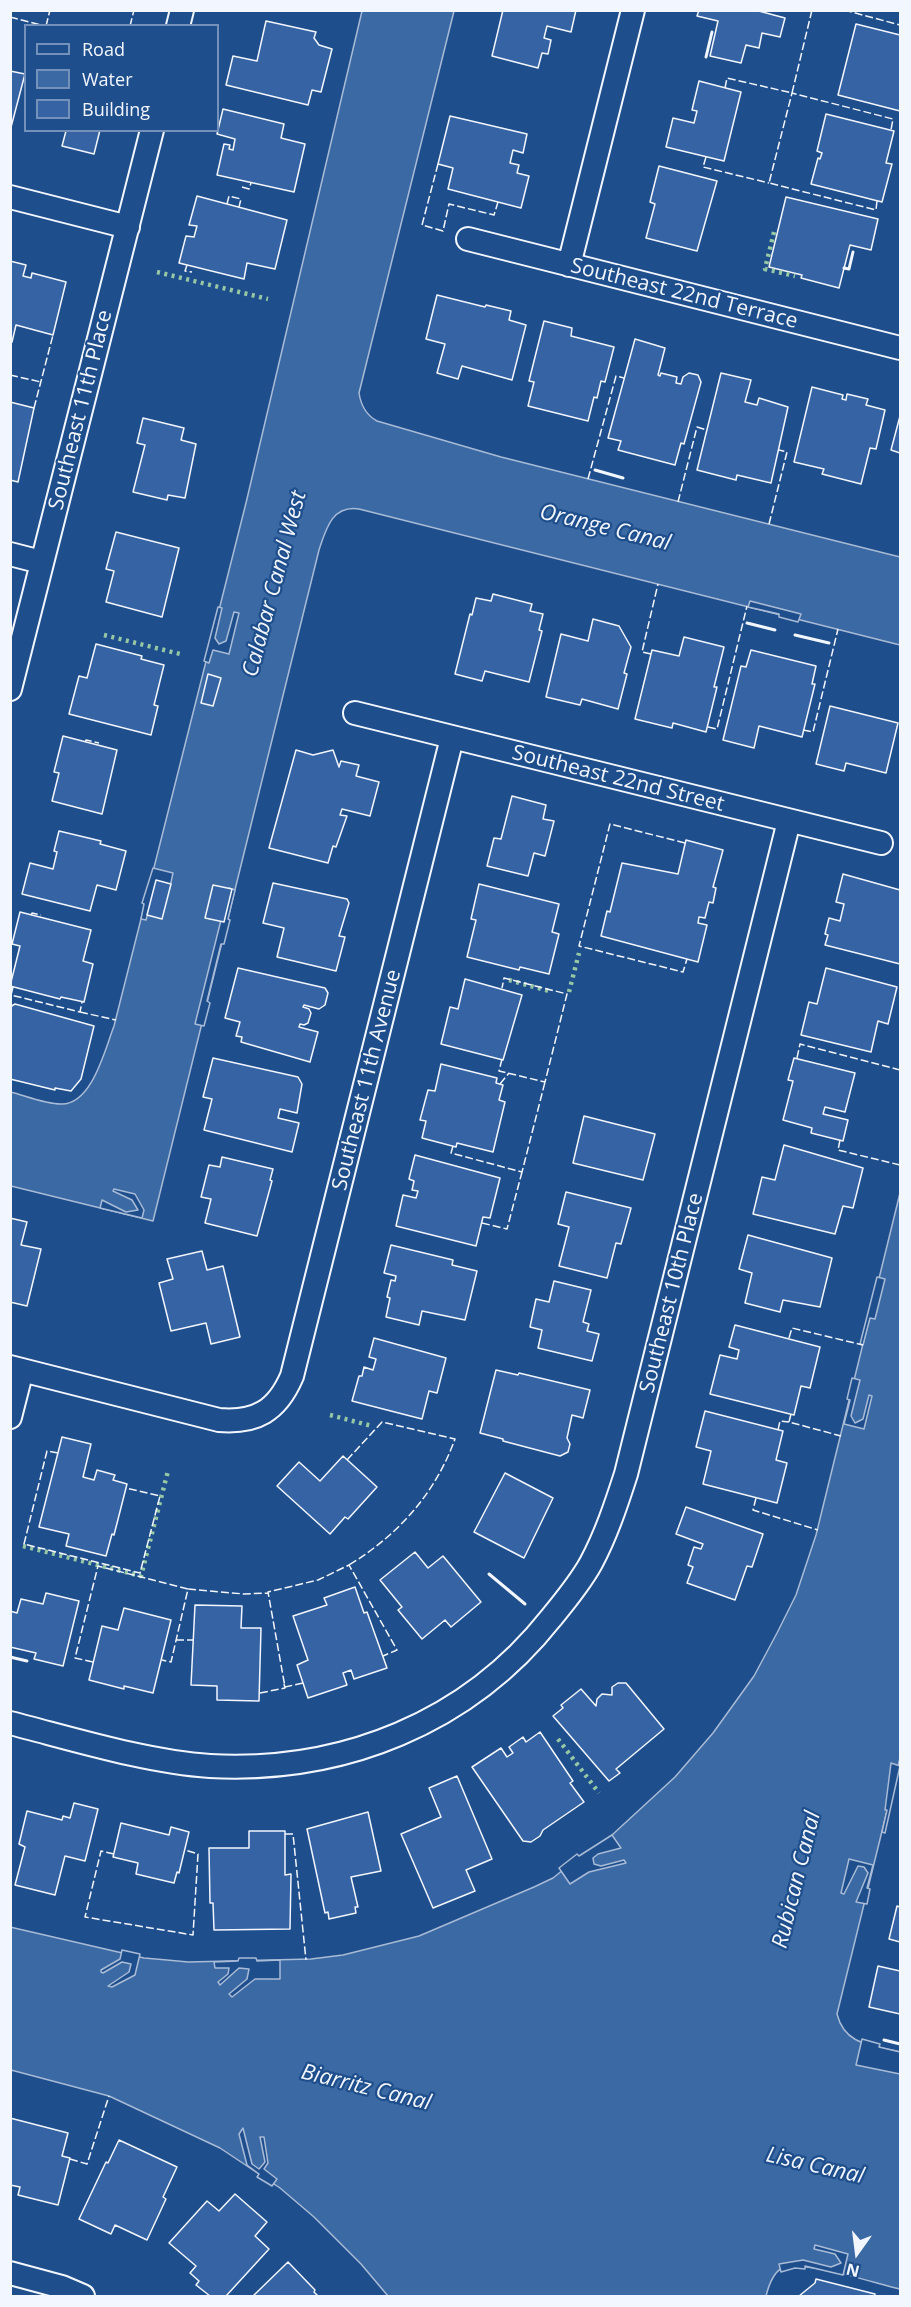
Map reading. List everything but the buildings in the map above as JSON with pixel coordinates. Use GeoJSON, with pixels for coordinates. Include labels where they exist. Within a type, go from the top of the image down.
{"type":"FeatureCollection","features":[{"type":"Feature","properties":{"kind":"street"},"geometry":{"type":"LineString","coordinates":[[569,265],[633,10]]}},
{"type":"Feature","properties":{"kind":"street","name":"Southeast 11th Place"},"geometry":{"type":"LineString","coordinates":[[10,689],[152,132]]}},
{"type":"Feature","properties":{"kind":"street"},"geometry":{"type":"LineString","coordinates":[[10,197],[128,227]]}},
{"type":"Feature","properties":{"kind":"street","name":"Southeast 22nd Terrace"},"geometry":{"type":"LineString","coordinates":[[468,239],[900,348]]}},
{"type":"Feature","properties":{"kind":"street"},"geometry":{"type":"LineString","coordinates":[[10,554],[41,562]]}},
{"type":"Feature","properties":{"kind":"street","name":"Southeast 22nd Street"},"geometry":{"type":"LineString","coordinates":[[355,713],[881,843]]}},
{"type":"Feature","properties":{"kind":"street","name":"Southeast 11th Avenue"},"geometry":{"type":"LineString","coordinates":[[16,1369],[219,1420],[243,1420],[265,1413],[280,1399],[292,1376],[452,738]]}},
{"type":"Feature","properties":{"kind":"street","name":"Southeast 10th Place"},"geometry":{"type":"LineString","coordinates":[[10,1723],[165,1760],[210,1766],[290,1764],[365,1747],[419,1726],[451,1708],[506,1667],[538,1635],[585,1574],[612,1516],[641,1417],[789,822]]}},
{"type":"Feature","properties":{"kind":"street"},"geometry":{"type":"LineString","coordinates":[[10,1417],[16,1369]]}},
{"type":"Feature","properties":{"kind":"street"},"geometry":{"type":"LineString","coordinates":[[10,2273],[35,2278],[83,2296]]}},
{"type":"Feature","properties":{"kind":"water"},"geometry":{"type":"Polygon","coordinates":[[[362,11],[454,11],[359,393],[367,413],[377,421],[501,457],[900,557],[900,645],[359,509],[342,511],[336,515],[328,527],[319,550],[153,1221],[11,1186],[11,1092],[49,1103],[72,1102],[89,1086],[96,1074],[114,1026],[246,503],[362,11]]]}},
{"type":"Feature","properties":{"kind":"water"},"geometry":{"type":"Polygon","coordinates":[[[900,1193],[900,1758],[837,2014],[841,2025],[853,2038],[870,2045],[900,2052],[900,2289],[822,2269],[792,2266],[782,2268],[776,2273],[766,2296],[388,2296],[361,2264],[314,2217],[280,2188],[220,2148],[109,2096],[11,2070],[10,1927],[144,1958],[188,1962],[311,1959],[343,1955],[419,1936],[553,1878],[612,1835],[675,1777],[713,1733],[754,1676],[796,1595],[816,1535],[900,1193]]]}},
{"type":"Feature","properties":{"kind":"pier"},"geometry":{"type":"Polygon","coordinates":[[[750,601],[801,614],[798,622],[779,617],[779,614],[748,607],[750,601]]]}},
{"type":"Feature","properties":{"kind":"pier"},"geometry":{"type":"Polygon","coordinates":[[[218,607],[222,608],[215,638],[219,644],[226,641],[234,612],[239,613],[229,654],[213,650],[209,663],[204,661],[218,607]]]}},
{"type":"Feature","properties":{"kind":"pier"},"geometry":{"type":"Polygon","coordinates":[[[153,868],[173,873],[170,887],[156,884],[146,920],[141,919],[144,904],[142,903],[153,868]]]}},
{"type":"Feature","properties":{"kind":"pier"},"geometry":{"type":"Polygon","coordinates":[[[229,888],[235,890],[228,919],[230,920],[224,944],[221,944],[207,1001],[210,1003],[204,1026],[195,1024],[229,888]]]}},
{"type":"Feature","properties":{"kind":"pier"},"geometry":{"type":"Polygon","coordinates":[[[114,1189],[135,1194],[144,1210],[142,1218],[100,1208],[102,1200],[126,1212],[138,1210],[132,1200],[113,1191],[114,1189]]]}},
{"type":"Feature","properties":{"kind":"pier"},"geometry":{"type":"Polygon","coordinates":[[[877,1277],[885,1279],[875,1319],[870,1318],[863,1345],[860,1344],[877,1277]]]}},
{"type":"Feature","properties":{"kind":"pier"},"geometry":{"type":"Polygon","coordinates":[[[852,1378],[860,1380],[851,1416],[855,1423],[863,1419],[869,1395],[872,1396],[864,1429],[844,1424],[852,1378]]]}},
{"type":"Feature","properties":{"kind":"pier"},"geometry":{"type":"Polygon","coordinates":[[[891,1763],[900,1766],[885,1833],[882,1832],[887,1810],[885,1810],[891,1763]]]}},
{"type":"Feature","properties":{"kind":"pier"},"geometry":{"type":"Polygon","coordinates":[[[612,1835],[621,1848],[598,1854],[593,1858],[594,1864],[601,1866],[624,1860],[626,1863],[589,1872],[570,1884],[559,1868],[577,1854],[579,1856],[612,1835]]]}},
{"type":"Feature","properties":{"kind":"pier"},"geometry":{"type":"Polygon","coordinates":[[[849,1859],[873,1865],[867,1888],[870,1889],[867,1904],[856,1902],[868,1873],[864,1867],[858,1866],[844,1894],[841,1893],[849,1859]]]}},
{"type":"Feature","properties":{"kind":"pier"},"geometry":{"type":"Polygon","coordinates":[[[122,1950],[140,1954],[135,1975],[112,1987],[108,1986],[129,1972],[131,1964],[122,1962],[101,1972],[120,1959],[122,1950]]]}},
{"type":"Feature","properties":{"kind":"pier"},"geometry":{"type":"Polygon","coordinates":[[[239,1958],[256,1958],[257,1961],[280,1960],[280,1979],[255,1979],[232,1997],[229,1994],[247,1979],[249,1969],[239,1968],[220,1985],[218,1982],[228,1974],[229,1968],[215,1968],[214,1962],[238,1961],[239,1958]]]}},
{"type":"Feature","properties":{"kind":"pier"},"geometry":{"type":"Polygon","coordinates":[[[862,2039],[880,2044],[879,2047],[900,2052],[900,2074],[856,2065],[862,2039]]]}},
{"type":"Feature","properties":{"kind":"pier"},"geometry":{"type":"Polygon","coordinates":[[[243,2128],[252,2164],[259,2169],[265,2162],[260,2137],[264,2137],[268,2163],[264,2169],[277,2179],[272,2186],[257,2177],[259,2174],[247,2165],[239,2134],[243,2128]]]}},
{"type":"Feature","properties":{"kind":"pier"},"geometry":{"type":"Polygon","coordinates":[[[815,2245],[848,2254],[843,2275],[805,2266],[805,2269],[795,2268],[781,2272],[779,2264],[803,2260],[831,2267],[841,2263],[835,2254],[814,2249],[815,2245]]]}},
{"type":"Feature","properties":{"kind":"hedge"},"geometry":{"type":"LineString","coordinates":[[774,232],[765,269],[795,276]]}},
{"type":"Feature","properties":{"kind":"hedge"},"geometry":{"type":"LineString","coordinates":[[157,272],[268,299]]}},
{"type":"Feature","properties":{"kind":"hedge"},"geometry":{"type":"LineString","coordinates":[[104,635],[180,654]]}},
{"type":"Feature","properties":{"kind":"hedge"},"geometry":{"type":"LineString","coordinates":[[569,992],[579,953]]}},
{"type":"Feature","properties":{"kind":"hedge"},"geometry":{"type":"LineString","coordinates":[[509,980],[549,991]]}},
{"type":"Feature","properties":{"kind":"hedge"},"geometry":{"type":"LineString","coordinates":[[330,1415],[372,1426]]}},
{"type":"Feature","properties":{"kind":"hedge"},"geometry":{"type":"LineString","coordinates":[[23,1546],[141,1576],[168,1471]]}},
{"type":"Feature","properties":{"kind":"hedge"},"geometry":{"type":"LineString","coordinates":[[558,1739],[599,1793]]}},
{"type":"Feature","properties":{"kind":"fence"},"geometry":{"type":"LineString","coordinates":[[46,24],[50,10]]}},
{"type":"Feature","properties":{"kind":"fence"},"geometry":{"type":"LineString","coordinates":[[130,24],[134,10]]}},
{"type":"Feature","properties":{"kind":"fence"},"geometry":{"type":"LineString","coordinates":[[725,88],[727,78],[792,93],[812,10]]}},
{"type":"Feature","properties":{"kind":"fence"},"geometry":{"type":"LineString","coordinates":[[844,10],[900,25]]}},
{"type":"Feature","properties":{"kind":"fence"},"geometry":{"type":"LineString","coordinates":[[10,17],[37,24]]}},
{"type":"Feature","properties":{"kind":"fence"},"geometry":{"type":"LineString","coordinates":[[877,201],[876,210],[769,183],[792,93],[893,119],[891,130]]}},
{"type":"Feature","properties":{"kind":"fence"},"geometry":{"type":"LineString","coordinates":[[706,157],[703,167],[769,183]]}},
{"type":"Feature","properties":{"kind":"fence"},"geometry":{"type":"LineString","coordinates":[[438,164],[422,225],[443,231],[449,204],[494,215],[498,202]]}},
{"type":"Feature","properties":{"kind":"fence"},"geometry":{"type":"LineString","coordinates":[[242,187],[249,189],[251,183]]}},
{"type":"Feature","properties":{"kind":"fence"},"geometry":{"type":"LineString","coordinates":[[227,204],[229,196],[241,199],[239,207]]}},
{"type":"Feature","properties":{"kind":"fence"},"geometry":{"type":"LineString","coordinates":[[187,265],[185,271],[192,272]]}},
{"type":"Feature","properties":{"kind":"fence"},"geometry":{"type":"LineString","coordinates":[[34,408],[53,335]]}},
{"type":"Feature","properties":{"kind":"fence"},"geometry":{"type":"LineString","coordinates":[[10,375],[41,382]]}},
{"type":"Feature","properties":{"kind":"fence"},"geometry":{"type":"LineString","coordinates":[[588,479],[616,376],[624,378]]}},
{"type":"Feature","properties":{"kind":"fence"},"geometry":{"type":"LineString","coordinates":[[678,502],[697,427],[707,430]]}},
{"type":"Feature","properties":{"kind":"fence"},"geometry":{"type":"LineString","coordinates":[[769,524],[787,452],[779,450]]}},
{"type":"Feature","properties":{"kind":"fence"},"geometry":{"type":"LineString","coordinates":[[651,654],[642,652],[658,584]]}},
{"type":"Feature","properties":{"kind":"fence"},"geometry":{"type":"LineString","coordinates":[[708,727],[717,729],[747,606]]}},
{"type":"Feature","properties":{"kind":"fence"},"geometry":{"type":"LineString","coordinates":[[803,730],[813,732],[838,629]]}},
{"type":"Feature","properties":{"kind":"fence"},"geometry":{"type":"LineString","coordinates":[[85,742],[86,740],[99,743]]}},
{"type":"Feature","properties":{"kind":"fence"},"geometry":{"type":"LineString","coordinates":[[685,843],[610,824],[579,946],[683,972],[687,959]]}},
{"type":"Feature","properties":{"kind":"fence"},"geometry":{"type":"LineString","coordinates":[[31,915],[32,913],[41,915]]}},
{"type":"Feature","properties":{"kind":"fence"},"geometry":{"type":"LineString","coordinates":[[502,988],[504,978],[567,994],[545,1082],[499,1071],[502,1059]]}},
{"type":"Feature","properties":{"kind":"fence"},"geometry":{"type":"LineString","coordinates":[[13,987],[11,995],[80,1012],[82,1002]]}},
{"type":"Feature","properties":{"kind":"fence"},"geometry":{"type":"LineString","coordinates":[[80,1012],[116,1020]]}},
{"type":"Feature","properties":{"kind":"fence"},"geometry":{"type":"LineString","coordinates":[[797,1058],[800,1044],[900,1070]]}},
{"type":"Feature","properties":{"kind":"fence"},"geometry":{"type":"LineString","coordinates":[[500,1084],[509,1073]]}},
{"type":"Feature","properties":{"kind":"fence"},"geometry":{"type":"LineString","coordinates":[[453,1146],[451,1153],[522,1172],[545,1082]]}},
{"type":"Feature","properties":{"kind":"fence"},"geometry":{"type":"LineString","coordinates":[[840,1140],[838,1150],[900,1165]]}},
{"type":"Feature","properties":{"kind":"fence"},"geometry":{"type":"LineString","coordinates":[[482,1223],[507,1229],[522,1172]]}},
{"type":"Feature","properties":{"kind":"fence"},"geometry":{"type":"LineString","coordinates":[[789,1338],[792,1328],[863,1345]]}},
{"type":"Feature","properties":{"kind":"fence"},"geometry":{"type":"LineString","coordinates":[[791,1414],[789,1422],[841,1436]]}},
{"type":"Feature","properties":{"kind":"fence"},"geometry":{"type":"LineString","coordinates":[[778,1430],[780,1421],[789,1422]]}},
{"type":"Feature","properties":{"kind":"fence"},"geometry":{"type":"LineString","coordinates":[[347,1460],[382,1422],[455,1439],[437,1478],[413,1511],[383,1540],[349,1565]]}},
{"type":"Feature","properties":{"kind":"fence"},"geometry":{"type":"LineString","coordinates":[[58,1453],[47,1451],[24,1544],[140,1573],[160,1496],[126,1488]]}},
{"type":"Feature","properties":{"kind":"fence"},"geometry":{"type":"LineString","coordinates":[[756,1498],[753,1510],[818,1530]]}},
{"type":"Feature","properties":{"kind":"fence"},"geometry":{"type":"LineString","coordinates":[[303,1683],[285,1687],[268,1592],[318,1580],[349,1565],[397,1650],[383,1656]]}},
{"type":"Feature","properties":{"kind":"fence"},"geometry":{"type":"LineString","coordinates":[[93,1662],[75,1658],[98,1566],[188,1589],[171,1662],[162,1660]]}},
{"type":"Feature","properties":{"kind":"fence"},"geometry":{"type":"LineString","coordinates":[[188,1589],[244,1594],[268,1593]]}},
{"type":"Feature","properties":{"kind":"fence"},"geometry":{"type":"LineString","coordinates":[[176,1640],[193,1640]]}},
{"type":"Feature","properties":{"kind":"fence"},"geometry":{"type":"LineString","coordinates":[[260,1693],[285,1688],[284,1684]]}},
{"type":"Feature","properties":{"kind":"fence"},"geometry":{"type":"LineString","coordinates":[[285,1834],[293,1834],[306,1960]]}},
{"type":"Feature","properties":{"kind":"fence"},"geometry":{"type":"LineString","coordinates":[[114,1854],[101,1851],[85,1917],[193,1935],[198,1854],[185,1850]]}},
{"type":"Feature","properties":{"kind":"fence"},"geometry":{"type":"LineString","coordinates":[[70,2159],[87,2164],[109,2096]]}},
{"type":"Feature","properties":{"kind":"wall"},"geometry":{"type":"LineString","coordinates":[[706,57],[712,32]]}},
{"type":"Feature","properties":{"kind":"wall"},"geometry":{"type":"LineString","coordinates":[[844,268],[849,269],[853,252]]}},
{"type":"Feature","properties":{"kind":"wall"},"geometry":{"type":"LineString","coordinates":[[595,470],[623,478]]}},
{"type":"Feature","properties":{"kind":"wall"},"geometry":{"type":"LineString","coordinates":[[747,623],[775,630]]}},
{"type":"Feature","properties":{"kind":"wall"},"geometry":{"type":"LineString","coordinates":[[795,635],[829,643]]}},
{"type":"Feature","properties":{"kind":"wall"},"geometry":{"type":"LineString","coordinates":[[489,1574],[525,1604]]}},
{"type":"Feature","properties":{"kind":"wall"},"geometry":{"type":"LineString","coordinates":[[10,1657],[27,1661]]}},
{"type":"Feature","properties":{"kind":"wall"},"geometry":{"type":"LineString","coordinates":[[884,2040],[900,2044]]}},
{"type":"Feature","properties":{"kind":"water label","name":"Orange Canal"},"geometry":{"type":"Point","coordinates":[605,528]}},
{"type":"Feature","properties":{"kind":"water label","name":"Calabar Canal West"},"geometry":{"type":"Point","coordinates":[275,584]}},
{"type":"Feature","properties":{"kind":"water label","name":"Rubican Canal"},"geometry":{"type":"Point","coordinates":[797,1880]}},
{"type":"Feature","properties":{"kind":"water label","name":"Biarritz Canal"},"geometry":{"type":"Point","coordinates":[366,2088]}},
{"type":"Feature","properties":{"kind":"water label","name":"Lisa Canal"},"geometry":{"type":"Point","coordinates":[815,2166]}}]}
